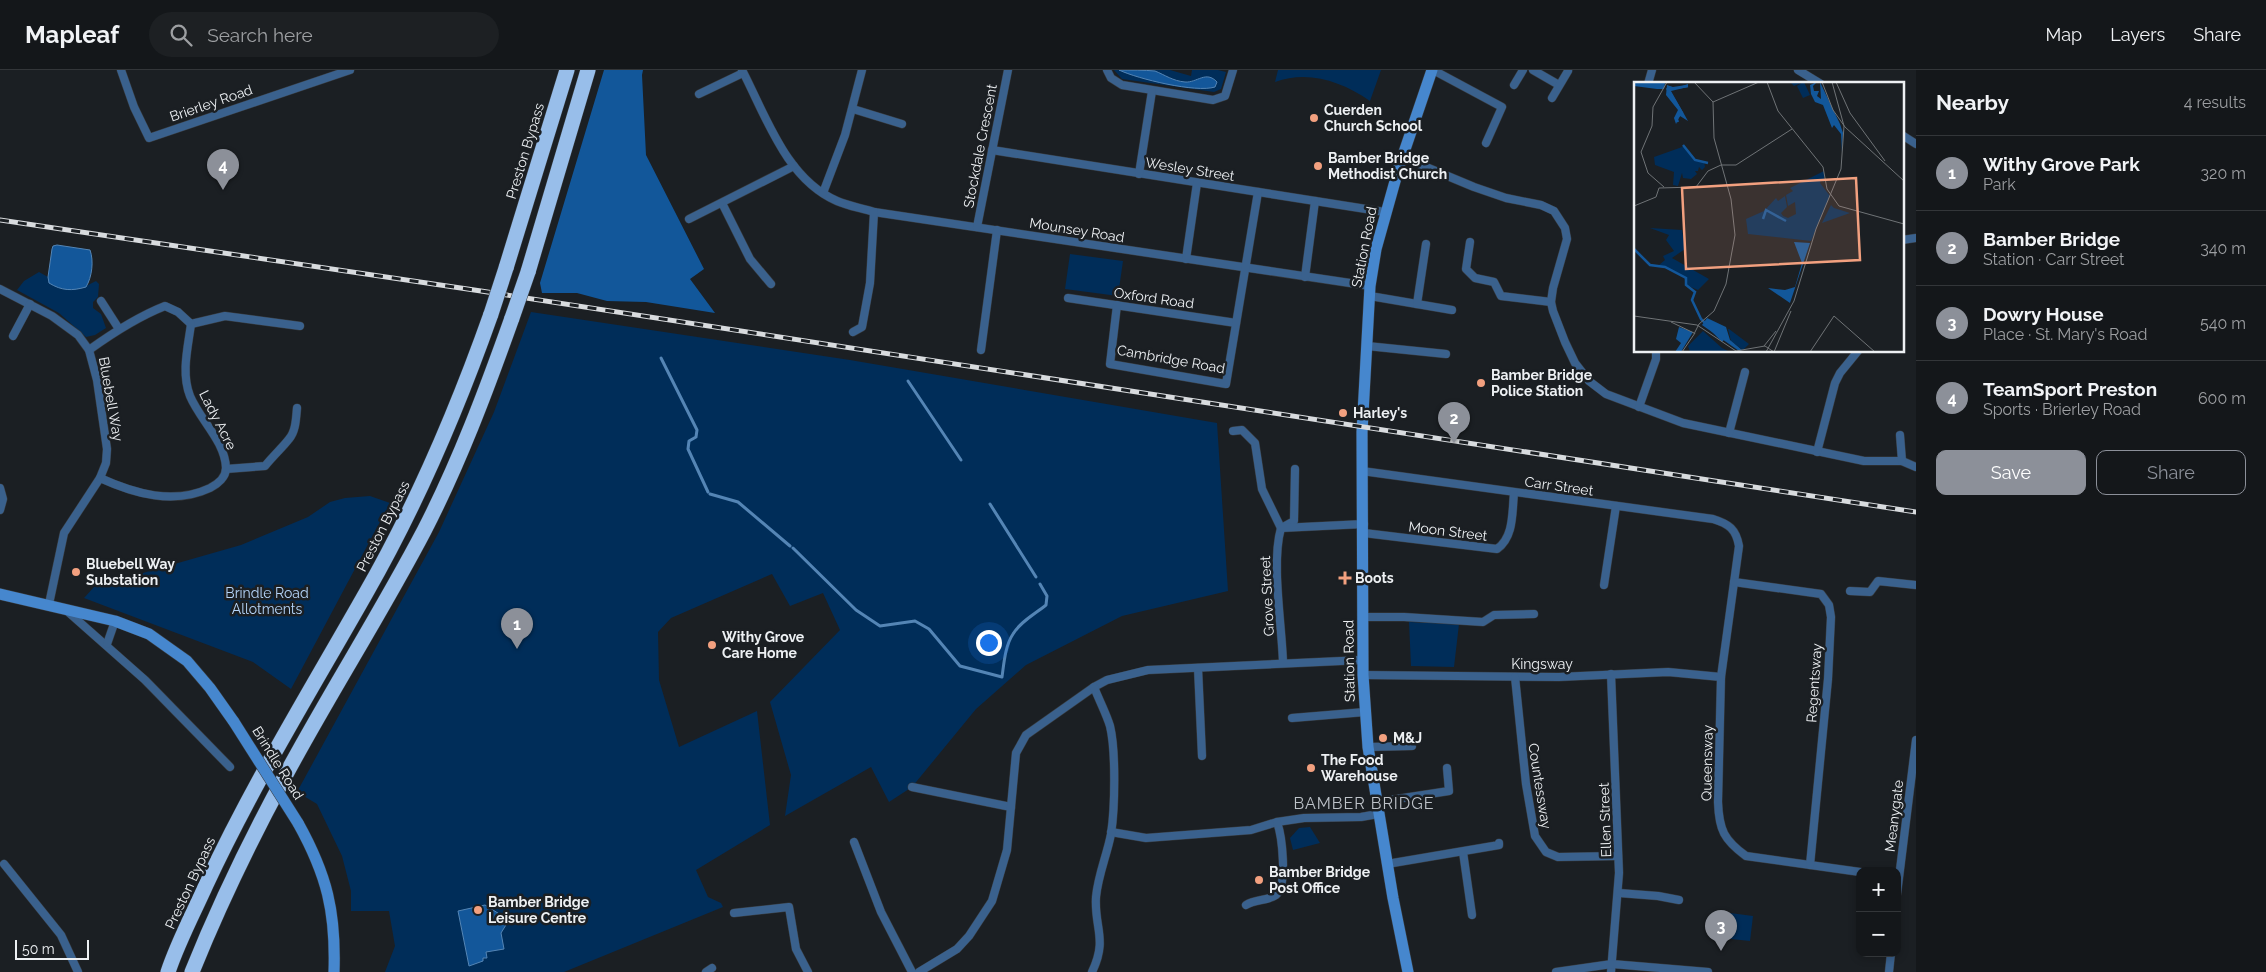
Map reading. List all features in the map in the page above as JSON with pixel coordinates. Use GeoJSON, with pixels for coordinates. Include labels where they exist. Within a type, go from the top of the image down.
{"type":"FeatureCollection","features":[{"type":"Feature","properties":{"kind":"highway","name":"Preston Bypass"},"geometry":{"type":"LineString","coordinates":[[168,972],[221,852],[254,788],[367,592],[409,512],[454,414],[491,314],[567,70]]}},
{"type":"Feature","properties":{"kind":"highway"},"geometry":{"type":"LineString","coordinates":[[192,972],[219,905],[284,777],[387,600],[428,522],[474,420],[528,272],[588,70]]}},
{"type":"Feature","properties":{"kind":"main road","name":"Station Road"},"geometry":{"type":"LineString","coordinates":[[1408,972],[1377,808],[1365,712],[1363,675],[1364,529],[1362,432],[1370,291],[1384,212],[1433,70]]}},
{"type":"Feature","properties":{"kind":"main road","name":"Brindle Road"},"geometry":{"type":"LineString","coordinates":[[0,594],[116,620],[149,634],[188,661],[234,722],[315,853],[326,885],[334,923],[334,972]]}},
{"type":"Feature","properties":{"kind":"street","name":"Brierley Road"},"geometry":{"type":"LineString","coordinates":[[121,70],[134,107],[149,138],[350,70]]}},
{"type":"Feature","properties":{"kind":"street"},"geometry":{"type":"LineString","coordinates":[[823,193],[853,109],[862,70]]}},
{"type":"Feature","properties":{"kind":"street","name":"Stockdale Crescent"},"geometry":{"type":"LineString","coordinates":[[977,227],[1008,70]]}},
{"type":"Feature","properties":{"kind":"street"},"geometry":{"type":"LineString","coordinates":[[1107,70],[1115,82],[1152,91],[1219,99],[1224,96],[1234,70]]}},
{"type":"Feature","properties":{"kind":"street"},"geometry":{"type":"LineString","coordinates":[[1433,70],[1502,107],[1486,142]]}},
{"type":"Feature","properties":{"kind":"street"},"geometry":{"type":"LineString","coordinates":[[1514,85],[1523,70]]}},
{"type":"Feature","properties":{"kind":"street"},"geometry":{"type":"LineString","coordinates":[[1533,70],[1559,85]]}},
{"type":"Feature","properties":{"kind":"street"},"geometry":{"type":"LineString","coordinates":[[1798,70],[1817,82]]}},
{"type":"Feature","properties":{"kind":"street"},"geometry":{"type":"LineString","coordinates":[[1552,98],[1568,71]]}},
{"type":"Feature","properties":{"kind":"street"},"geometry":{"type":"LineString","coordinates":[[699,94],[743,72]]}},
{"type":"Feature","properties":{"kind":"street","name":"Mounsey Road"},"geometry":{"type":"LineString","coordinates":[[743,72],[781,146],[794,166],[823,193],[837,202],[874,212],[1305,276],[1417,304],[1452,310]]}},
{"type":"Feature","properties":{"kind":"street"},"geometry":{"type":"LineString","coordinates":[[1139,174],[1152,91]]}},
{"type":"Feature","properties":{"kind":"street"},"geometry":{"type":"LineString","coordinates":[[853,109],[902,124]]}},
{"type":"Feature","properties":{"kind":"street"},"geometry":{"type":"LineString","coordinates":[[1904,136],[1916,144]]}},
{"type":"Feature","properties":{"kind":"street","name":"Wesley Street"},"geometry":{"type":"LineString","coordinates":[[992,150],[1384,212]]}},
{"type":"Feature","properties":{"kind":"street"},"geometry":{"type":"LineString","coordinates":[[1402,157],[1474,187],[1506,198],[1541,205],[1554,211],[1565,228],[1566,238],[1551,302],[1565,342],[1576,363],[1589,381],[1606,394],[1683,423],[1864,461],[1902,461],[1916,467]]}},
{"type":"Feature","properties":{"kind":"street"},"geometry":{"type":"LineString","coordinates":[[689,219],[794,166]]}},
{"type":"Feature","properties":{"kind":"street"},"geometry":{"type":"LineString","coordinates":[[1186,259],[1197,183]]}},
{"type":"Feature","properties":{"kind":"street","name":"Cambridge Road"},"geometry":{"type":"LineString","coordinates":[[1117,305],[1110,364],[1226,384],[1258,192]]}},
{"type":"Feature","properties":{"kind":"street"},"geometry":{"type":"LineString","coordinates":[[1305,276],[1315,201]]}},
{"type":"Feature","properties":{"kind":"street"},"geometry":{"type":"LineString","coordinates":[[722,203],[750,259],[771,284]]}},
{"type":"Feature","properties":{"kind":"street"},"geometry":{"type":"LineString","coordinates":[[853,332],[862,327],[870,283],[874,212]]}},
{"type":"Feature","properties":{"kind":"street"},"geometry":{"type":"LineString","coordinates":[[981,350],[997,230]]}},
{"type":"Feature","properties":{"kind":"street"},"geometry":{"type":"LineString","coordinates":[[1470,242],[1466,269],[1475,278],[1494,282],[1501,296],[1551,302]]}},
{"type":"Feature","properties":{"kind":"street"},"geometry":{"type":"LineString","coordinates":[[1417,304],[1426,244]]}},
{"type":"Feature","properties":{"kind":"street","name":"Bluebell Way"},"geometry":{"type":"LineString","coordinates":[[0,289],[52,316],[78,335],[89,350],[97,380],[107,449],[106,462],[100,478],[64,534],[49,604]]}},
{"type":"Feature","properties":{"kind":"street","name":"Oxford Road"},"geometry":{"type":"LineString","coordinates":[[1068,298],[1236,323]]}},
{"type":"Feature","properties":{"kind":"street"},"geometry":{"type":"LineString","coordinates":[[101,301],[119,329]]}},
{"type":"Feature","properties":{"kind":"street"},"geometry":{"type":"LineString","coordinates":[[13,336],[30,304]]}},
{"type":"Feature","properties":{"kind":"street"},"geometry":{"type":"LineString","coordinates":[[89,350],[119,329],[145,314],[165,306],[178,312],[191,324],[225,316],[300,326]]}},
{"type":"Feature","properties":{"kind":"street","name":"Lady Acre"},"geometry":{"type":"LineString","coordinates":[[100,478],[118,487],[157,497],[177,498],[197,494],[214,486],[223,479],[226,469],[222,452],[190,395],[186,379],[191,324]]}},
{"type":"Feature","properties":{"kind":"street"},"geometry":{"type":"LineString","coordinates":[[1367,346],[1446,354]]}},
{"type":"Feature","properties":{"kind":"street"},"geometry":{"type":"LineString","coordinates":[[1639,407],[1656,359],[1656,352]]}},
{"type":"Feature","properties":{"kind":"street"},"geometry":{"type":"LineString","coordinates":[[1818,452],[1835,382],[1857,352]]}},
{"type":"Feature","properties":{"kind":"street"},"geometry":{"type":"LineString","coordinates":[[1729,433],[1745,372]]}},
{"type":"Feature","properties":{"kind":"street","name":"Lady Acre"},"geometry":{"type":"LineString","coordinates":[[226,469],[266,466],[277,450],[290,438],[297,408]]}},
{"type":"Feature","properties":{"kind":"street"},"geometry":{"type":"LineString","coordinates":[[1233,431],[1242,430],[1255,443],[1262,488],[1281,528],[1294,521],[1295,468]]}},
{"type":"Feature","properties":{"kind":"street"},"geometry":{"type":"LineString","coordinates":[[1900,435],[1902,461]]}},
{"type":"Feature","properties":{"kind":"street","name":"Carr Street"},"geometry":{"type":"LineString","coordinates":[[1362,471],[1713,520],[1726,523],[1734,529],[1739,546]]}},
{"type":"Feature","properties":{"kind":"street"},"geometry":{"type":"LineString","coordinates":[[0,488],[3,499],[0,510]]}},
{"type":"Feature","properties":{"kind":"street","name":"Moon Street"},"geometry":{"type":"LineString","coordinates":[[1281,528],[1364,529],[1497,549],[1506,543],[1510,530],[1514,493]]}},
{"type":"Feature","properties":{"kind":"street"},"geometry":{"type":"LineString","coordinates":[[1604,585],[1616,506]]}},
{"type":"Feature","properties":{"kind":"street","name":"Grove Street"},"geometry":{"type":"LineString","coordinates":[[1281,528],[1277,542],[1277,561],[1283,664]]}},
{"type":"Feature","properties":{"kind":"street","name":"Queensway"},"geometry":{"type":"LineString","coordinates":[[1739,546],[1721,677],[1719,820],[1725,836],[1732,846],[1746,856],[1856,871]]}},
{"type":"Feature","properties":{"kind":"street"},"geometry":{"type":"LineString","coordinates":[[1850,591],[1870,592],[1878,581],[1916,585]]}},
{"type":"Feature","properties":{"kind":"street","name":"Regentsway"},"geometry":{"type":"LineString","coordinates":[[1734,582],[1821,594],[1829,605],[1832,618],[1828,680],[1810,865]]}},
{"type":"Feature","properties":{"kind":"street","name":"Brindle Road"},"geometry":{"type":"LineString","coordinates":[[66,610],[82,626],[107,644],[146,680],[230,767]]}},
{"type":"Feature","properties":{"kind":"street"},"geometry":{"type":"LineString","coordinates":[[1363,617],[1404,617],[1483,622],[1494,615],[1534,614]]}},
{"type":"Feature","properties":{"kind":"street"},"geometry":{"type":"LineString","coordinates":[[107,644],[116,620]]}},
{"type":"Feature","properties":{"kind":"street"},"geometry":{"type":"LineString","coordinates":[[918,972],[957,949],[969,936],[992,901],[1006,850],[1016,753],[1026,735],[1094,687],[1130,674],[1148,670],[1363,660]]}},
{"type":"Feature","properties":{"kind":"street"},"geometry":{"type":"LineString","coordinates":[[1198,668],[1202,756]]}},
{"type":"Feature","properties":{"kind":"street","name":"Kingsway"},"geometry":{"type":"LineString","coordinates":[[1363,675],[1515,677],[1668,672],[1721,677]]}},
{"type":"Feature","properties":{"kind":"street","name":"Ellen Street"},"geometry":{"type":"LineString","coordinates":[[1611,674],[1619,893],[1612,968]]}},
{"type":"Feature","properties":{"kind":"street","name":"Countessway"},"geometry":{"type":"LineString","coordinates":[[1515,677],[1524,766],[1535,836],[1546,852],[1558,857],[1618,856]]}},
{"type":"Feature","properties":{"kind":"street"},"geometry":{"type":"LineString","coordinates":[[1092,972],[1098,961],[1102,937],[1096,912],[1098,878],[1111,832],[1113,791],[1110,727],[1094,687]]}},
{"type":"Feature","properties":{"kind":"street"},"geometry":{"type":"LineString","coordinates":[[1292,718],[1365,712]]}},
{"type":"Feature","properties":{"kind":"street","name":"Meanygate"},"geometry":{"type":"LineString","coordinates":[[1899,867],[1916,740]]}},
{"type":"Feature","properties":{"kind":"street"},"geometry":{"type":"LineString","coordinates":[[1368,747],[1412,746]]}},
{"type":"Feature","properties":{"kind":"street"},"geometry":{"type":"LineString","coordinates":[[1111,832],[1146,838],[1251,830],[1277,822],[1304,818],[1361,817],[1377,808],[1449,791],[1447,768]]}},
{"type":"Feature","properties":{"kind":"street"},"geometry":{"type":"LineString","coordinates":[[912,787],[1011,807]]}},
{"type":"Feature","properties":{"kind":"street"},"geometry":{"type":"LineString","coordinates":[[1246,905],[1275,896],[1281,886],[1283,879],[1281,833],[1277,822]]}},
{"type":"Feature","properties":{"kind":"street"},"geometry":{"type":"LineString","coordinates":[[854,842],[881,912],[912,972]]}},
{"type":"Feature","properties":{"kind":"street"},"geometry":{"type":"LineString","coordinates":[[1387,864],[1463,852],[1498,845],[1499,843]]}},
{"type":"Feature","properties":{"kind":"street"},"geometry":{"type":"LineString","coordinates":[[1463,852],[1472,915]]}},
{"type":"Feature","properties":{"kind":"street"},"geometry":{"type":"LineString","coordinates":[[4,864],[61,935],[78,972]]}},
{"type":"Feature","properties":{"kind":"street"},"geometry":{"type":"LineString","coordinates":[[1619,893],[1658,896],[1679,900]]}},
{"type":"Feature","properties":{"kind":"street"},"geometry":{"type":"LineString","coordinates":[[734,913],[789,907],[796,948],[808,972]]}},
{"type":"Feature","properties":{"kind":"street"},"geometry":{"type":"LineString","coordinates":[[1889,972],[1891,957]]}},
{"type":"Feature","properties":{"kind":"street"},"geometry":{"type":"LineString","coordinates":[[1556,972],[1612,968],[1708,972]]}},
{"type":"Feature","properties":{"kind":"green space"},"geometry":{"type":"Polygon","coordinates":[[[1114,70],[1170,70],[1191,76],[1192,70],[1218,70],[1226,72],[1221,89],[1214,92],[1122,79],[1114,70]]]}},
{"type":"Feature","properties":{"kind":"green space"},"geometry":{"type":"Polygon","coordinates":[[[1278,70],[1381,70],[1370,101],[1336,83],[1312,77],[1300,77],[1275,82],[1278,70]]]}},
{"type":"Feature","properties":{"kind":"green space"},"geometry":{"type":"Polygon","coordinates":[[[1070,254],[1123,261],[1118,296],[1065,289],[1070,254]]]}},
{"type":"Feature","properties":{"kind":"green space"},"geometry":{"type":"Polygon","coordinates":[[[39,272],[48,277],[49,281],[80,289],[96,281],[99,284],[98,297],[93,302],[93,308],[101,314],[106,328],[95,335],[86,337],[59,313],[17,290],[24,281],[39,272]]]}},
{"type":"Feature","properties":{"kind":"green space"},"geometry":{"type":"Polygon","coordinates":[[[531,312],[850,360],[1217,423],[1228,591],[1122,616],[1026,665],[976,709],[912,787],[889,802],[871,767],[785,816],[791,775],[770,702],[840,630],[823,593],[790,606],[772,574],[671,618],[658,632],[659,680],[679,747],[757,711],[770,825],[696,870],[708,897],[721,903],[723,907],[564,972],[385,972],[395,946],[389,911],[351,911],[351,891],[342,856],[317,804],[297,792],[439,532],[494,412],[531,312]]]}},
{"type":"Feature","properties":{"kind":"green space","name":"Brindle Road Allotments"},"geometry":{"type":"Polygon","coordinates":[[[370,496],[390,503],[291,689],[253,662],[84,598],[94,587],[241,545],[308,517],[330,502],[345,498],[370,496]]]}},
{"type":"Feature","properties":{"kind":"green space"},"geometry":{"type":"Polygon","coordinates":[[[1409,622],[1459,624],[1454,667],[1411,666],[1409,622]]]}},
{"type":"Feature","properties":{"kind":"green space"},"geometry":{"type":"Polygon","coordinates":[[[1310,827],[1320,843],[1293,850],[1290,838],[1299,828],[1310,827]]]}},
{"type":"Feature","properties":{"kind":"green space"},"geometry":{"type":"Polygon","coordinates":[[[1715,911],[1753,916],[1750,941],[1712,937],[1715,911]]]}},
{"type":"Feature","properties":{"kind":"shaded area"},"geometry":{"type":"Polygon","coordinates":[[[604,70],[643,70],[646,155],[704,269],[690,279],[715,313],[646,302],[607,301],[577,293],[542,293],[540,283],[604,70]]]}},
{"type":"Feature","properties":{"kind":"shaded area"},"geometry":{"type":"Polygon","coordinates":[[[1119,70],[1155,71],[1185,82],[1209,77],[1217,82],[1215,87],[1181,87],[1153,81],[1119,70]]]}},
{"type":"Feature","properties":{"kind":"shaded area"},"geometry":{"type":"Polygon","coordinates":[[[53,246],[90,250],[92,269],[86,287],[67,290],[49,283],[48,277],[52,249],[53,246]]]}},
{"type":"Feature","properties":{"kind":"shaded area"},"geometry":{"type":"Polygon","coordinates":[[[485,905],[509,920],[501,933],[504,949],[486,952],[487,958],[483,958],[483,961],[469,966],[458,911],[485,905]]]}},
{"type":"Feature","properties":{"kind":"waterway"},"geometry":{"type":"LineString","coordinates":[[661,358],[697,430],[696,437],[689,441],[688,449],[708,492]]}},
{"type":"Feature","properties":{"kind":"waterway"},"geometry":{"type":"LineString","coordinates":[[908,381],[961,460]]}},
{"type":"Feature","properties":{"kind":"waterway"},"geometry":{"type":"LineString","coordinates":[[710,494],[738,502],[790,546]]}},
{"type":"Feature","properties":{"kind":"waterway"},"geometry":{"type":"LineString","coordinates":[[990,504],[1036,577]]}},
{"type":"Feature","properties":{"kind":"waterway"},"geometry":{"type":"LineString","coordinates":[[793,548],[856,610],[880,626],[915,621],[929,629],[960,666],[1002,677],[1004,660],[1013,634],[1024,622],[1046,605],[1047,596],[1040,584]]}},
{"type":"Feature","properties":{"kind":"railway"},"geometry":{"type":"LineString","coordinates":[[0,220],[481,291],[1916,512]]}},
{"type":"Feature","properties":{"kind":"place","name":"Cuerden Church School"},"geometry":{"type":"Point","coordinates":[1314,118]}},
{"type":"Feature","properties":{"kind":"place","name":"Bamber Bridge Methodist Church"},"geometry":{"type":"Point","coordinates":[1318,166]}},
{"type":"Feature","properties":{"kind":"place","name":"TeamSport Preston"},"geometry":{"type":"Point","coordinates":[223,190]}},
{"type":"Feature","properties":{"kind":"place","name":"Bamber Bridge Police Station"},"geometry":{"type":"Point","coordinates":[1481,383]}},
{"type":"Feature","properties":{"kind":"place","name":"Harley's"},"geometry":{"type":"Point","coordinates":[1343,413]}},
{"type":"Feature","properties":{"kind":"place","name":"Bamber Bridge"},"geometry":{"type":"Point","coordinates":[1454,443]}},
{"type":"Feature","properties":{"kind":"place","name":"Bluebell Way Substation"},"geometry":{"type":"Point","coordinates":[76,572]}},
{"type":"Feature","properties":{"kind":"place","name":"Boots"},"geometry":{"type":"Point","coordinates":[1345,578]}},
{"type":"Feature","properties":{"kind":"place","name":"Withy Grove Care Home"},"geometry":{"type":"Point","coordinates":[712,645]}},
{"type":"Feature","properties":{"kind":"place","name":"Withy Grove Park"},"geometry":{"type":"Point","coordinates":[517,649]}},
{"type":"Feature","properties":{"kind":"place","name":"M&J"},"geometry":{"type":"Point","coordinates":[1383,738]}},
{"type":"Feature","properties":{"kind":"place","name":"The Food Warehouse"},"geometry":{"type":"Point","coordinates":[1311,768]}},
{"type":"Feature","properties":{"kind":"place","name":"Bamber Bridge Post Office"},"geometry":{"type":"Point","coordinates":[1259,880]}},
{"type":"Feature","properties":{"kind":"place","name":"Bamber Bridge Leisure Centre"},"geometry":{"type":"Point","coordinates":[478,910]}},
{"type":"Feature","properties":{"kind":"place","name":"Dowry House"},"geometry":{"type":"Point","coordinates":[1721,951]}},
{"type":"Feature","properties":{"kind":"district","name":"BAMBER BRIDGE"},"geometry":{"type":"Point","coordinates":[1364,803]}}]}
